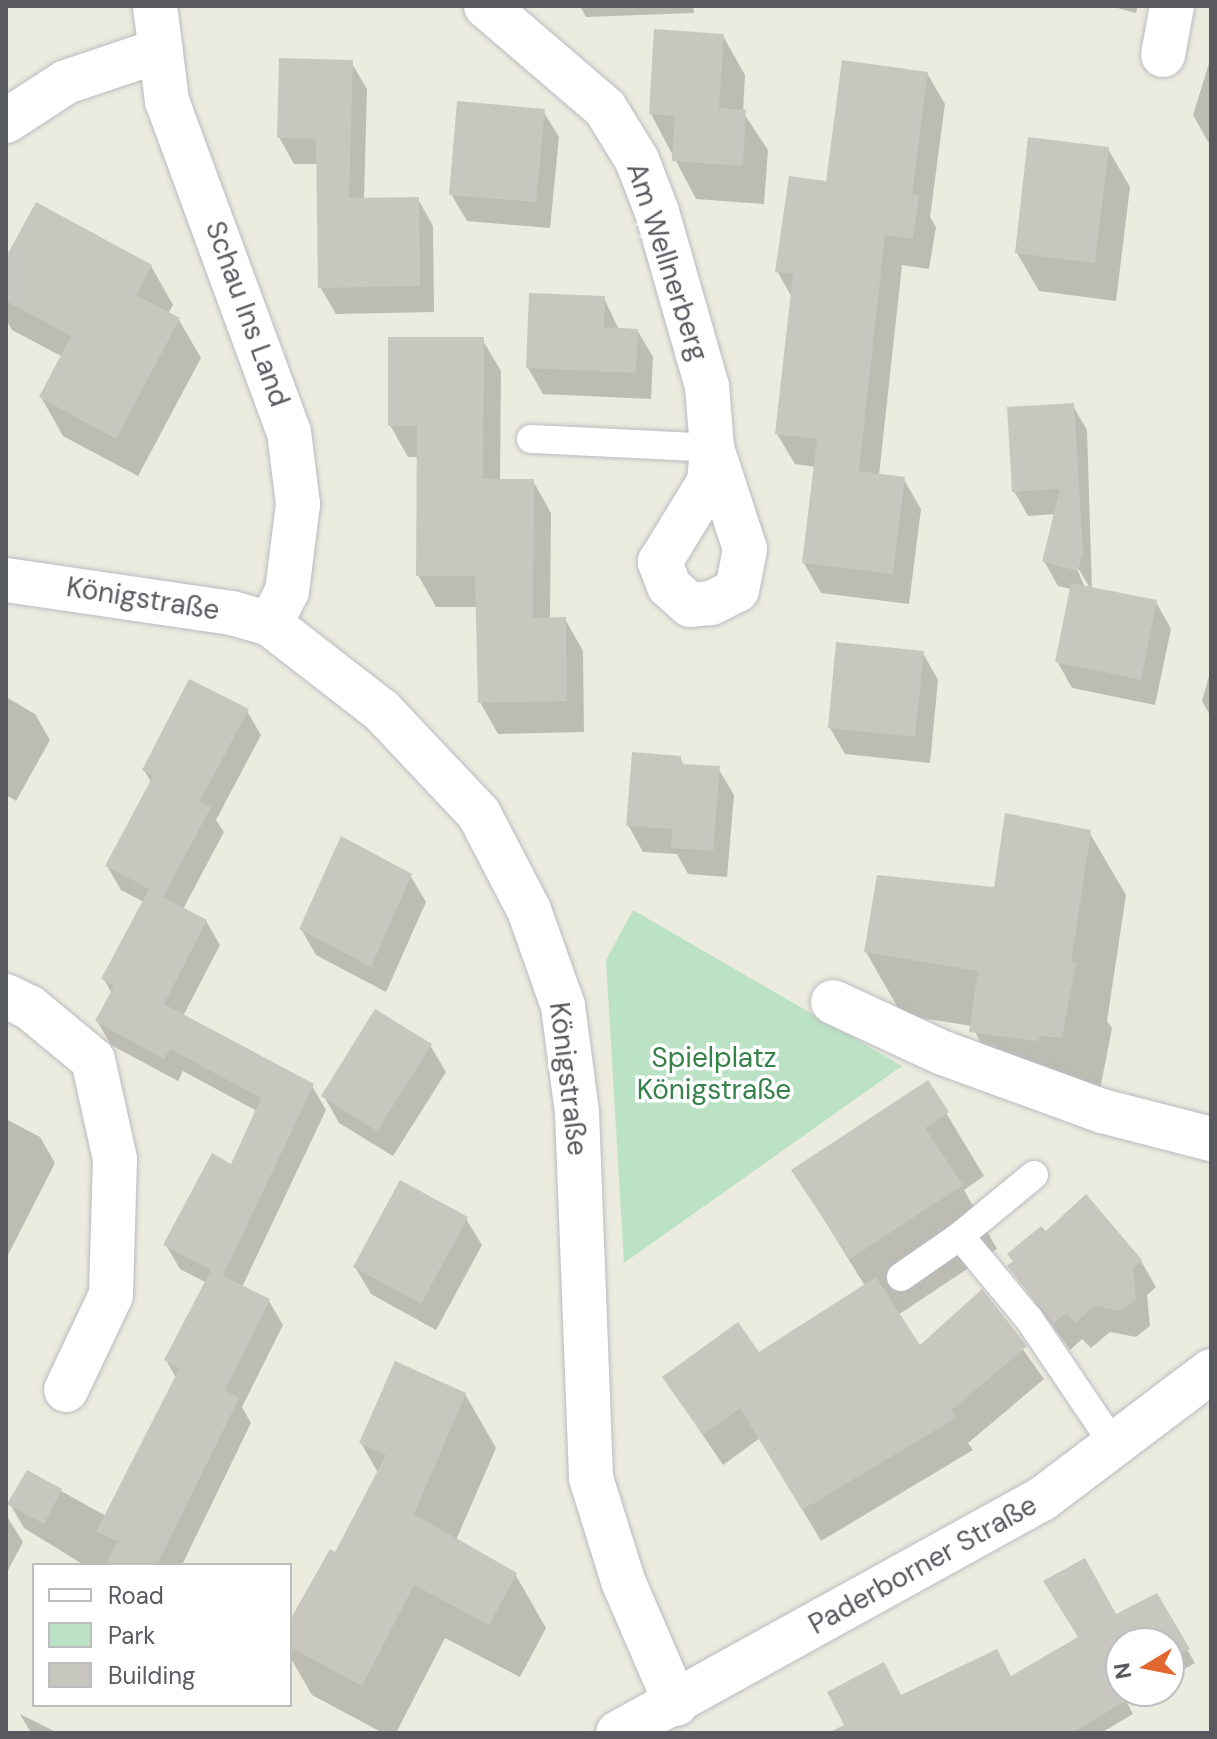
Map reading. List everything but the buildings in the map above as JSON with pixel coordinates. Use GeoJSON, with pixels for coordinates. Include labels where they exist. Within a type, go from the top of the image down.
{"type":"FeatureCollection","features":[{"type":"Feature","properties":{"kind":"street","name":"Schau Ins Land"},"geometry":{"type":"LineString","coordinates":[[155,6],[167,101],[289,432],[298,504],[287,591],[270,624]]}},
{"type":"Feature","properties":{"kind":"street","name":"Am Wellnerberg"},"geometry":{"type":"LineString","coordinates":[[486,6],[605,108],[637,160],[707,386],[712,448],[709,482],[660,562],[669,586],[690,605],[725,598],[737,590],[742,574],[745,549],[712,448]]}},
{"type":"Feature","properties":{"kind":"street"},"geometry":{"type":"LineString","coordinates":[[1163,55],[1172,6]]}},
{"type":"Feature","properties":{"kind":"street"},"geometry":{"type":"LineString","coordinates":[[6,121],[66,82],[161,50]]}},
{"type":"Feature","properties":{"kind":"street","name":"Königstraße"},"geometry":{"type":"LineString","coordinates":[[6,580],[232,613],[270,624],[382,711],[479,814],[529,910],[563,1006],[577,1112],[591,1478],[623,1581],[676,1704]]}},
{"type":"Feature","properties":{"kind":"street"},"geometry":{"type":"LineString","coordinates":[[6,996],[29,1007],[93,1060],[115,1159],[111,1295],[66,1390]]}},
{"type":"Feature","properties":{"kind":"street"},"geometry":{"type":"LineString","coordinates":[[833,1002],[957,1058],[1102,1111],[1211,1139]]}},
{"type":"Feature","properties":{"kind":"street","name":"Paderborner Straße"},"geometry":{"type":"LineString","coordinates":[[618,1733],[676,1704],[1042,1499],[1211,1371]]}},
{"type":"Feature","properties":{"kind":"lane"},"geometry":{"type":"LineString","coordinates":[[531,439],[712,448]]}},
{"type":"Feature","properties":{"kind":"lane"},"geometry":{"type":"LineString","coordinates":[[901,1277],[960,1236],[1034,1175]]}},
{"type":"Feature","properties":{"kind":"lane"},"geometry":{"type":"LineString","coordinates":[[960,1236],[1029,1319],[1114,1445]]}},
{"type":"Feature","properties":{"kind":"green space","name":"Spielplatz Königstraße"},"geometry":{"type":"Polygon","coordinates":[[[633,910],[902,1066],[624,1263],[606,960],[633,910]]]}}]}
